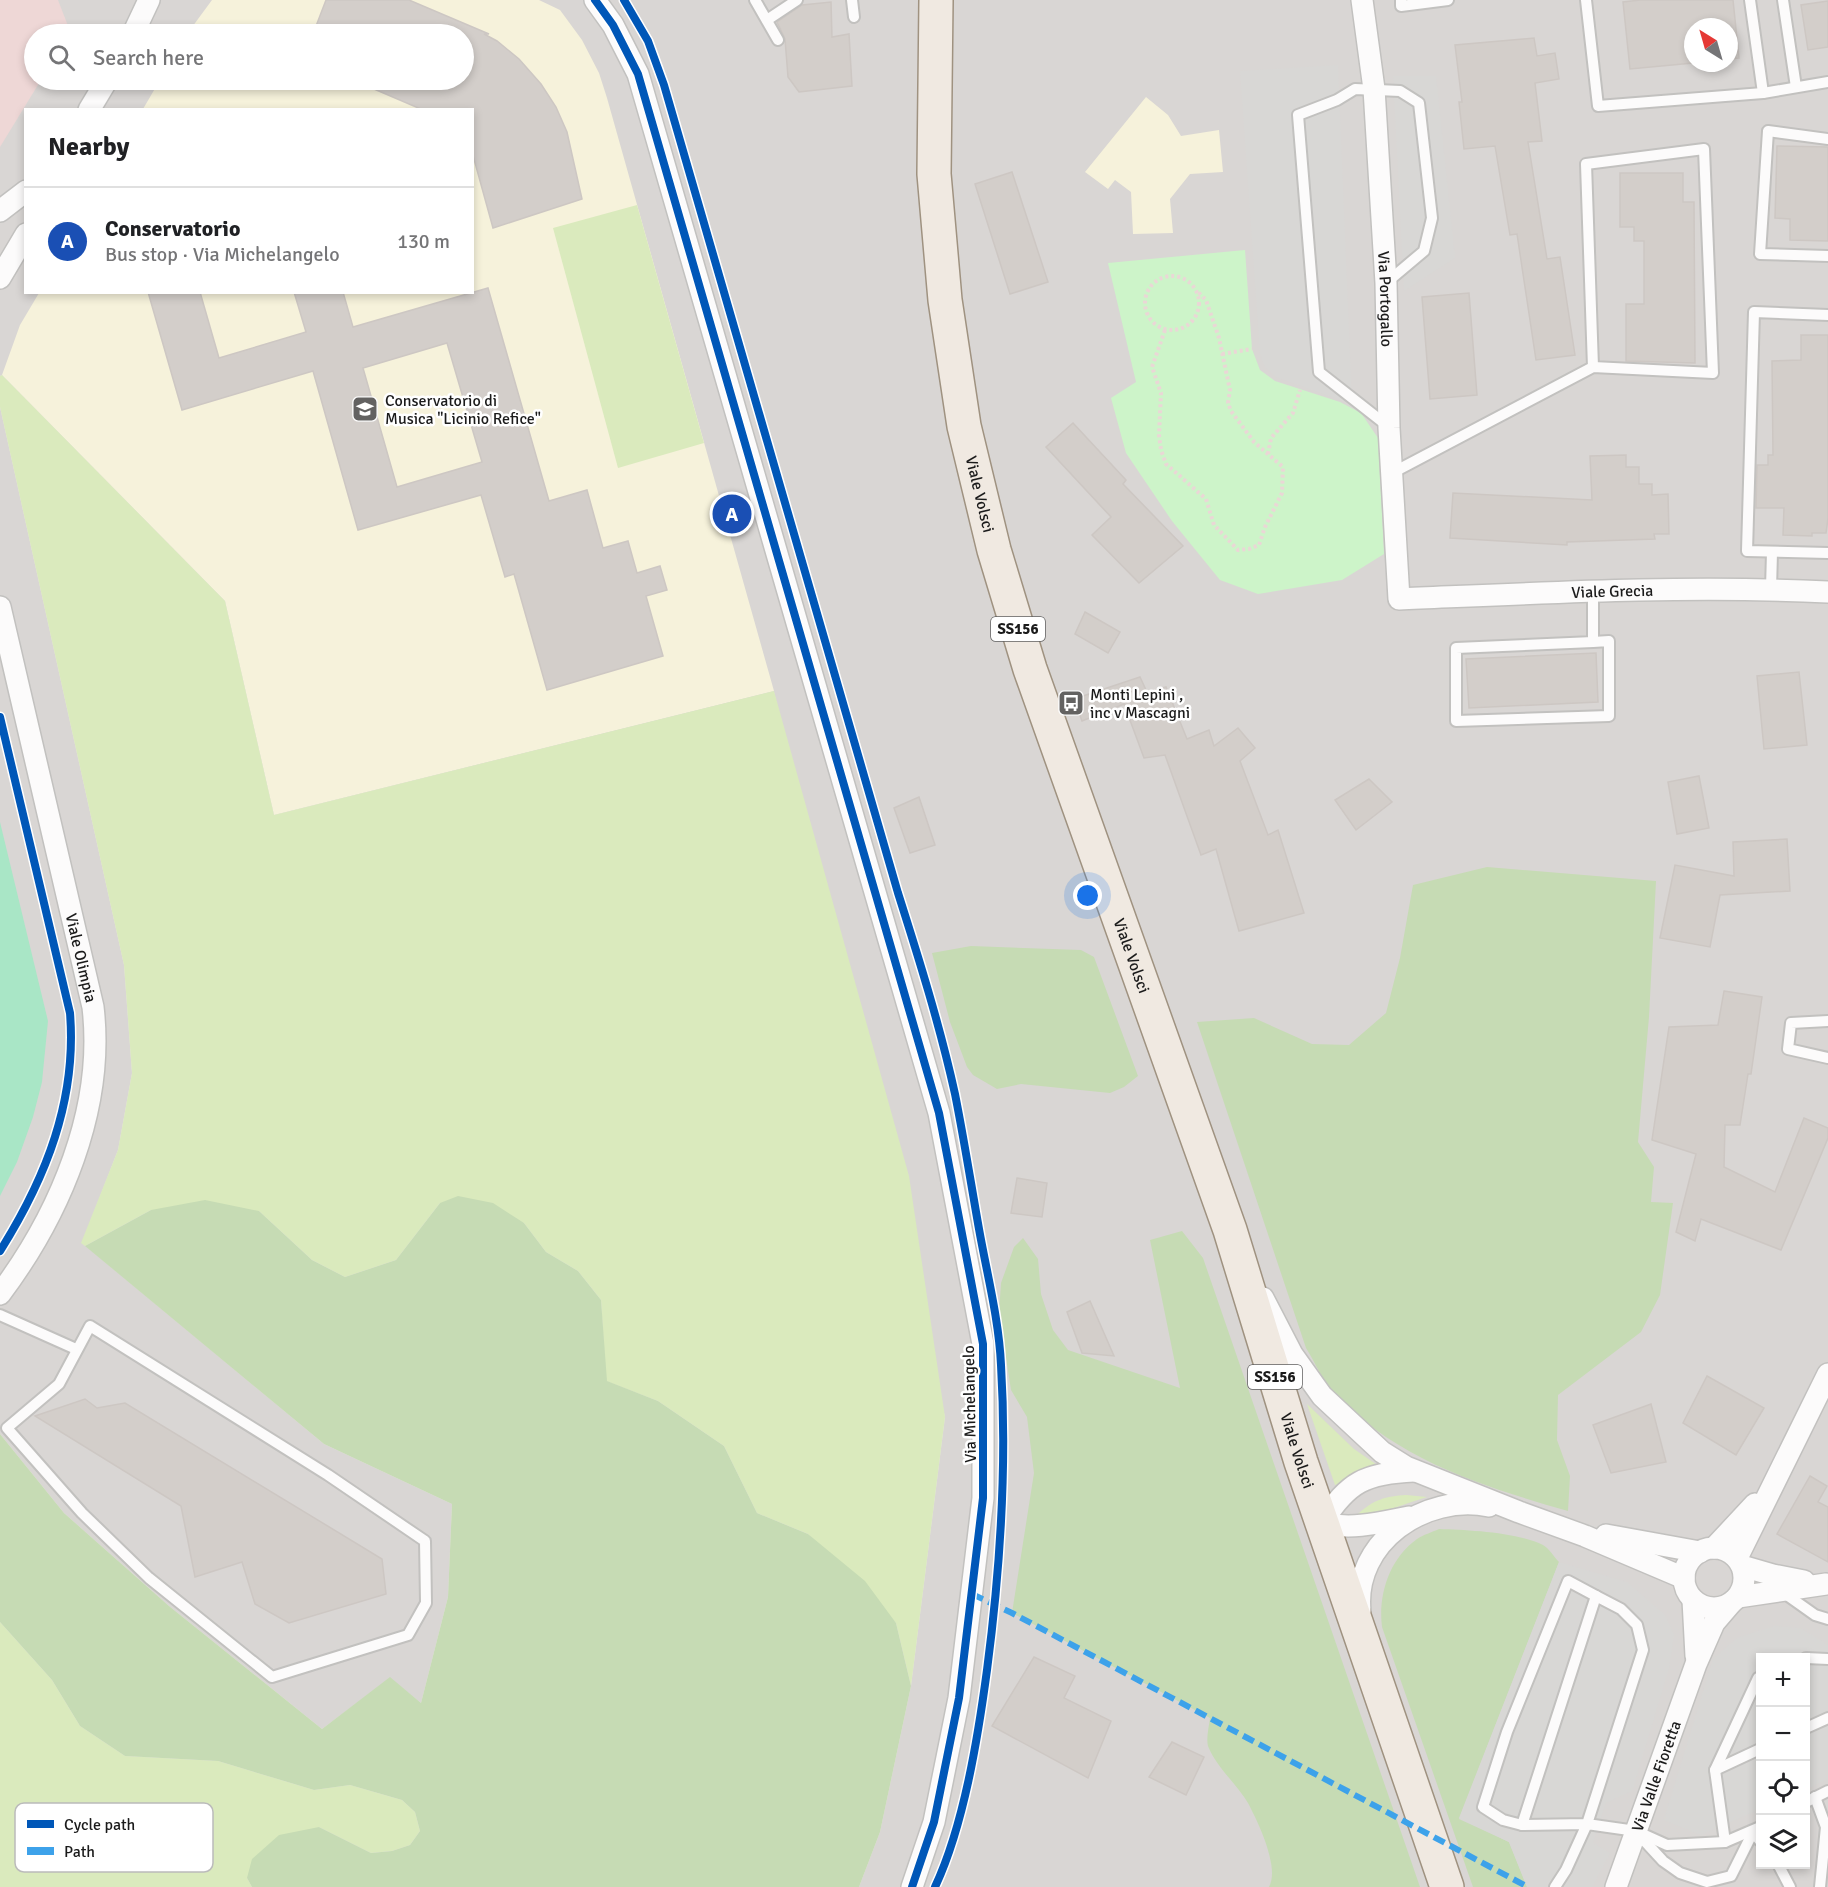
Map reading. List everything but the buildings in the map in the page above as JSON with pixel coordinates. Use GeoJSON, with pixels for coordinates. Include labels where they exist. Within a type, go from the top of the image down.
{"type":"FeatureCollection","features":[{"type":"Feature","properties":{"kind":"main road","name":"Viale Volsci"},"geometry":{"type":"LineString","coordinates":[[936,0],[934,174],[945,300],[964,426],[994,549],[1030,669],[1230,1230],[1301,1462],[1447,1887]]}},
{"type":"Feature","properties":{"kind":"street"},"geometry":{"type":"LineString","coordinates":[[139,24],[149,0]]}},
{"type":"Feature","properties":{"kind":"street"},"geometry":{"type":"LineString","coordinates":[[140,24],[160,0]]}},
{"type":"Feature","properties":{"kind":"street","name":"Via Michelangelo"},"geometry":{"type":"LineString","coordinates":[[595,0],[613,25],[638,74],[939,1113],[983,1344],[983,1498],[959,1698],[934,1822],[912,1887]]}},
{"type":"Feature","properties":{"kind":"street","name":"Via Portogallo"},"geometry":{"type":"LineString","coordinates":[[1362,0],[1374,89],[1386,283],[1389,428],[1399,599]]}},
{"type":"Feature","properties":{"kind":"street"},"geometry":{"type":"LineString","coordinates":[[90,108],[101,90]]}},
{"type":"Feature","properties":{"kind":"street"},"geometry":{"type":"LineString","coordinates":[[0,212],[24,193]]}},
{"type":"Feature","properties":{"kind":"street"},"geometry":{"type":"LineString","coordinates":[[0,278],[24,237]]}},
{"type":"Feature","properties":{"kind":"street","name":"Viale Grecia"},"geometry":{"type":"LineString","coordinates":[[1399,599],[1593,590],[1828,592]]}},
{"type":"Feature","properties":{"kind":"street","name":"Viale Olimpia"},"geometry":{"type":"LineString","coordinates":[[0,1294],[40,1233],[77,1149],[88,1106],[96,1033],[93,1007],[1,620]]}},
{"type":"Feature","properties":{"kind":"street"},"geometry":{"type":"LineString","coordinates":[[1230,1230],[1292,1353],[1322,1396],[1382,1452],[1414,1471],[1559,1526],[1684,1578]]}},
{"type":"Feature","properties":{"kind":"street"},"geometry":{"type":"LineString","coordinates":[[1735,1600],[1742,1591],[1744,1578],[1739,1562],[1828,1374]]}},
{"type":"Feature","properties":{"kind":"street"},"geometry":{"type":"LineString","coordinates":[[1785,1462],[1750,1510],[1707,1550],[1690,1560],[1684,1578],[1688,1592],[1693,1600],[1704,1607],[1720,1608],[1735,1600],[1778,1590],[1827,1585]]}},
{"type":"Feature","properties":{"kind":"street"},"geometry":{"type":"LineString","coordinates":[[1414,1471],[1395,1472],[1353,1485],[1336,1502],[1322,1523],[1338,1527],[1360,1526],[1414,1516]]}},
{"type":"Feature","properties":{"kind":"street"},"geometry":{"type":"LineString","coordinates":[[1364,1643],[1359,1600],[1360,1584],[1365,1569],[1372,1554],[1381,1544],[1414,1516],[1426,1510],[1455,1504],[1483,1505],[1519,1512]]}},
{"type":"Feature","properties":{"kind":"street"},"geometry":{"type":"LineString","coordinates":[[1559,1526],[1707,1550],[1726,1551],[1739,1562],[1773,1575],[1827,1585]]}},
{"type":"Feature","properties":{"kind":"street","name":"Via Valle Fioretta"},"geometry":{"type":"LineString","coordinates":[[1693,1600],[1696,1664]]}},
{"type":"Feature","properties":{"kind":"street","name":"Via Valle Fioretta"},"geometry":{"type":"LineString","coordinates":[[1616,1887],[1696,1664],[1714,1623],[1735,1600]]}},
{"type":"Feature","properties":{"kind":"lane"},"geometry":{"type":"LineString","coordinates":[[755,0],[778,40]]}},
{"type":"Feature","properties":{"kind":"lane"},"geometry":{"type":"LineString","coordinates":[[766,20],[797,0]]}},
{"type":"Feature","properties":{"kind":"lane"},"geometry":{"type":"LineString","coordinates":[[852,0],[854,17]]}},
{"type":"Feature","properties":{"kind":"lane"},"geometry":{"type":"LineString","coordinates":[[1401,0],[1401,6],[1448,0]]}},
{"type":"Feature","properties":{"kind":"lane"},"geometry":{"type":"LineString","coordinates":[[1586,0],[1598,106],[1763,93],[1828,82]]}},
{"type":"Feature","properties":{"kind":"lane"},"geometry":{"type":"LineString","coordinates":[[1750,0],[1763,93]]}},
{"type":"Feature","properties":{"kind":"lane"},"geometry":{"type":"LineString","coordinates":[[1783,0],[1796,87]]}},
{"type":"Feature","properties":{"kind":"lane"},"geometry":{"type":"LineString","coordinates":[[1386,283],[1424,252],[1431,218],[1419,102],[1400,91],[1355,89],[1337,100],[1298,115],[1319,372],[1389,428]]}},
{"type":"Feature","properties":{"kind":"lane"},"geometry":{"type":"LineString","coordinates":[[1828,139],[1768,131],[1760,254],[1828,256]]}},
{"type":"Feature","properties":{"kind":"lane"},"geometry":{"type":"LineString","coordinates":[[1392,472],[1593,367],[1713,373],[1704,150],[1586,164],[1593,367]]}},
{"type":"Feature","properties":{"kind":"lane"},"geometry":{"type":"LineString","coordinates":[[1828,315],[1754,312],[1746,551],[1828,553]]}},
{"type":"Feature","properties":{"kind":"lane"},"geometry":{"type":"LineString","coordinates":[[1771,590],[1772,552]]}},
{"type":"Feature","properties":{"kind":"lane"},"geometry":{"type":"LineString","coordinates":[[1593,590],[1593,642]]}},
{"type":"Feature","properties":{"kind":"lane"},"geometry":{"type":"LineString","coordinates":[[1610,641],[1609,716],[1456,721],[1456,648],[1593,642],[1610,641]]}},
{"type":"Feature","properties":{"kind":"lane"},"geometry":{"type":"LineString","coordinates":[[1828,1021],[1791,1023],[1788,1049],[1828,1058]]}},
{"type":"Feature","properties":{"kind":"lane"},"geometry":{"type":"LineString","coordinates":[[0,1315],[76,1349]]}},
{"type":"Feature","properties":{"kind":"lane"},"geometry":{"type":"LineString","coordinates":[[90,1326],[328,1474],[425,1541],[426,1603],[408,1635],[272,1677],[149,1578],[82,1513],[7,1428],[59,1384],[76,1349],[90,1326]]}},
{"type":"Feature","properties":{"kind":"lane"},"geometry":{"type":"LineString","coordinates":[[1555,1887],[1566,1870],[1587,1824],[1643,1650],[1637,1625],[1621,1609],[1569,1581],[1507,1732],[1483,1807],[1503,1820],[1522,1825],[1587,1824],[1636,1831],[1667,1845],[1725,1842],[1756,1829]]}},
{"type":"Feature","properties":{"kind":"lane"},"geometry":{"type":"LineString","coordinates":[[1778,1590],[1815,1615],[1828,1619]]}},
{"type":"Feature","properties":{"kind":"lane"},"geometry":{"type":"LineString","coordinates":[[1522,1825],[1596,1596]]}},
{"type":"Feature","properties":{"kind":"lane"},"geometry":{"type":"LineString","coordinates":[[1810,1658],[1828,1659]]}},
{"type":"Feature","properties":{"kind":"lane"},"geometry":{"type":"LineString","coordinates":[[1725,1842],[1715,1770],[1756,1682]]}},
{"type":"Feature","properties":{"kind":"lane"},"geometry":{"type":"LineString","coordinates":[[1810,1726],[1828,1718]]}},
{"type":"Feature","properties":{"kind":"lane"},"geometry":{"type":"LineString","coordinates":[[1715,1770],[1756,1751]]}},
{"type":"Feature","properties":{"kind":"lane"},"geometry":{"type":"LineString","coordinates":[[1820,1887],[1827,1827],[1810,1800],[1828,1791]]}},
{"type":"Feature","properties":{"kind":"lane"},"geometry":{"type":"LineString","coordinates":[[1636,1831],[1664,1861],[1680,1873],[1712,1884],[1731,1876],[1756,1831]]}},
{"type":"Feature","properties":{"kind":"lane"},"geometry":{"type":"LineString","coordinates":[[1781,1869],[1790,1887]]}},
{"type":"Feature","properties":{"kind":"path"},"geometry":{"type":"LineString","coordinates":[[1166,330],[1152,367],[1161,393],[1159,435],[1166,464],[1206,499],[1214,525],[1238,550],[1259,545],[1265,527],[1282,494],[1283,467],[1254,441],[1231,411],[1228,403],[1230,390],[1219,338],[1206,300],[1186,279],[1175,275],[1162,277],[1151,285],[1145,297],[1147,314],[1157,326],[1166,330],[1181,329],[1192,321],[1198,311],[1200,301],[1197,291]]}},
{"type":"Feature","properties":{"kind":"path"},"geometry":{"type":"LineString","coordinates":[[1222,354],[1252,349]]}},
{"type":"Feature","properties":{"kind":"path"},"geometry":{"type":"LineString","coordinates":[[1268,454],[1271,438],[1293,413],[1300,390]]}},
{"type":"Feature","properties":{"kind":"shaded area"},"geometry":{"type":"Polygon","coordinates":[[[0,0],[1828,0],[1828,1887],[859,1887],[880,1832],[911,1686],[945,1417],[774,692],[274,815],[225,601],[2,375],[0,376],[0,0]]]}},
{"type":"Feature","properties":{"kind":"shaded area"},"geometry":{"type":"Polygon","coordinates":[[[0,0],[58,0],[67,24],[24,24],[24,90],[35,90],[0,147],[0,0]]]}},
{"type":"Feature","properties":{"kind":"shaded area","name":"Conservatorio di Musica \"Licinio Refice\""},"geometry":{"type":"Polygon","coordinates":[[[212,0],[539,0],[560,10],[582,40],[599,73],[607,98],[774,691],[274,815],[225,601],[2,375],[20,325],[38,294],[474,294],[474,108],[144,108],[154,90],[474,90],[474,24],[194,24],[212,0]]]}},
{"type":"Feature","properties":{"kind":"shaded area"},"geometry":{"type":"Polygon","coordinates":[[[1338,65],[1352,404],[1276,377],[1265,367],[1260,354],[1240,71],[1338,65]]]}},
{"type":"Feature","properties":{"kind":"shaded area"},"geometry":{"type":"Polygon","coordinates":[[[1393,76],[1436,76],[1455,258],[1404,291],[1393,76]]]}},
{"type":"Feature","properties":{"kind":"shaded area"},"geometry":{"type":"Polygon","coordinates":[[[1146,97],[1168,115],[1181,136],[1219,130],[1223,172],[1190,174],[1170,199],[1173,233],[1133,234],[1131,192],[1115,180],[1108,189],[1085,172],[1146,97]]]}},
{"type":"Feature","properties":{"kind":"shaded area"},"geometry":{"type":"Polygon","coordinates":[[[0,407],[124,965],[132,1073],[118,1150],[82,1243],[324,1444],[452,1504],[448,1597],[421,1703],[390,1678],[322,1729],[169,1606],[64,1513],[0,1434],[0,407]]]}},
{"type":"Feature","properties":{"kind":"shaded area"},"geometry":{"type":"Polygon","coordinates":[[[1559,1562],[1627,1582],[1665,1615],[1674,1635],[1669,1668],[1632,1791],[1606,1803],[1593,1843],[1610,1853],[1592,1887],[1527,1887],[1509,1842],[1459,1819],[1559,1562]]]}},
{"type":"Feature","properties":{"kind":"shaded area"},"geometry":{"type":"Polygon","coordinates":[[[1774,1626],[1800,1628],[1828,1645],[1828,1779],[1810,1787],[1810,1653],[1756,1653],[1756,1811],[1701,1835],[1664,1820],[1713,1659],[1737,1638],[1774,1626]]]}},
{"type":"Feature","properties":{"kind":"green space"},"geometry":{"type":"Polygon","coordinates":[[[637,205],[704,443],[618,468],[553,228],[637,205]]]}},
{"type":"Feature","properties":{"kind":"green space"},"geometry":{"type":"Polygon","coordinates":[[[1245,250],[1252,349],[1260,370],[1275,381],[1340,402],[1361,413],[1378,438],[1384,554],[1342,580],[1258,594],[1220,580],[1172,521],[1126,453],[1111,398],[1136,382],[1108,263],[1245,250]]]}},
{"type":"Feature","properties":{"kind":"green space"},"geometry":{"type":"Polygon","coordinates":[[[2,375],[225,601],[274,815],[774,691],[909,1176],[945,1417],[911,1686],[896,1623],[808,1534],[757,1513],[724,1446],[658,1401],[606,1381],[601,1300],[578,1271],[546,1252],[524,1223],[440,1203],[396,1260],[345,1277],[312,1260],[259,1211],[151,1210],[85,1246],[81,1243],[118,1150],[132,1073],[124,965],[0,407],[0,376],[2,375]]]}},
{"type":"Feature","properties":{"kind":"green space"},"geometry":{"type":"Polygon","coordinates":[[[0,822],[48,1021],[42,1082],[33,1117],[17,1162],[0,1196],[0,822]]]}},
{"type":"Feature","properties":{"kind":"green space"},"geometry":{"type":"Polygon","coordinates":[[[1487,867],[1656,881],[1649,1017],[1638,1142],[1654,1167],[1651,1202],[1673,1203],[1660,1295],[1641,1332],[1558,1395],[1557,1440],[1570,1476],[1568,1511],[1472,1480],[1412,1453],[1384,1436],[1358,1416],[1329,1387],[1306,1348],[1197,1022],[1254,1018],[1312,1044],[1349,1045],[1386,1013],[1400,958],[1413,885],[1487,867]]]}},
{"type":"Feature","properties":{"kind":"green space"},"geometry":{"type":"Polygon","coordinates":[[[971,946],[1081,950],[1094,957],[1138,1076],[1124,1087],[1110,1093],[1021,1084],[997,1089],[973,1075],[967,1067],[950,1022],[932,953],[971,946]]]}},
{"type":"Feature","properties":{"kind":"green space"},"geometry":{"type":"Polygon","coordinates":[[[458,1196],[493,1203],[524,1223],[546,1252],[578,1271],[601,1300],[607,1381],[658,1401],[724,1446],[757,1513],[808,1534],[865,1581],[896,1623],[911,1686],[880,1832],[859,1887],[252,1887],[247,1878],[252,1859],[279,1835],[319,1827],[371,1853],[392,1851],[410,1845],[420,1831],[415,1812],[402,1800],[350,1785],[314,1790],[218,1761],[125,1756],[80,1726],[52,1680],[0,1622],[0,1434],[64,1513],[169,1606],[322,1729],[390,1677],[421,1703],[448,1597],[452,1504],[324,1444],[85,1246],[151,1210],[205,1200],[259,1211],[312,1260],[345,1277],[396,1260],[440,1203],[458,1196]]]}},
{"type":"Feature","properties":{"kind":"green space"},"geometry":{"type":"Polygon","coordinates":[[[1182,1231],[1203,1258],[1420,1887],[1269,1887],[1272,1878],[1270,1857],[1257,1821],[1248,1803],[1216,1761],[1208,1746],[1210,1718],[1012,1613],[1034,1473],[1027,1417],[1011,1390],[999,1313],[1001,1283],[1014,1247],[1023,1238],[1038,1259],[1041,1294],[1053,1330],[1068,1350],[1180,1388],[1150,1240],[1182,1231]]]}},
{"type":"Feature","properties":{"kind":"green space"},"geometry":{"type":"Polygon","coordinates":[[[1307,1404],[1354,1449],[1383,1469],[1335,1485],[1307,1404]]]}},
{"type":"Feature","properties":{"kind":"green space"},"geometry":{"type":"Polygon","coordinates":[[[1406,1495],[1427,1497],[1384,1510],[1358,1514],[1380,1500],[1406,1495]]]}},
{"type":"Feature","properties":{"kind":"green space"},"geometry":{"type":"Polygon","coordinates":[[[1439,1529],[1492,1532],[1520,1537],[1545,1546],[1559,1562],[1459,1818],[1509,1842],[1527,1887],[1473,1887],[1382,1627],[1384,1590],[1393,1567],[1407,1547],[1417,1539],[1439,1529]]]}},
{"type":"Feature","properties":{"kind":"green space"},"geometry":{"type":"Polygon","coordinates":[[[0,1622],[52,1680],[80,1726],[125,1756],[218,1761],[314,1790],[350,1785],[402,1800],[415,1812],[420,1831],[410,1845],[392,1851],[371,1853],[319,1827],[247,1878],[252,1887],[0,1887],[0,1622]]]}},
{"type":"Feature","properties":{"kind":"marked path"},"geometry":{"type":"LineString","coordinates":[[972,1594],[1012,1613],[1528,1887]]}},
{"type":"Feature","properties":{"kind":"cycle path"},"geometry":{"type":"LineString","coordinates":[[595,0],[613,25],[638,74],[939,1113],[983,1344],[983,1498],[959,1698],[934,1822],[912,1887]]}},
{"type":"Feature","properties":{"kind":"cycle path"},"geometry":{"type":"LineString","coordinates":[[624,0],[648,41],[664,85],[936,1018],[955,1094],[995,1314],[1000,1348],[1003,1402],[1003,1479],[992,1633],[979,1723],[962,1809],[935,1887]]}},
{"type":"Feature","properties":{"kind":"cycle path"},"geometry":{"type":"LineString","coordinates":[[0,717],[70,1013],[71,1045],[63,1107],[55,1137],[31,1195],[0,1251]]}},
{"type":"Feature","properties":{"kind":"place","name":"Conservatorio di Musica \"Licinio Refice\""},"geometry":{"type":"Point","coordinates":[365,409]}},
{"type":"Feature","properties":{"kind":"place","name":"Conservatorio"},"geometry":{"type":"Point","coordinates":[732,514]}},
{"type":"Feature","properties":{"kind":"place","name":"Monti Lepini , inc v Mascagni"},"geometry":{"type":"Point","coordinates":[1071,703]}}]}
